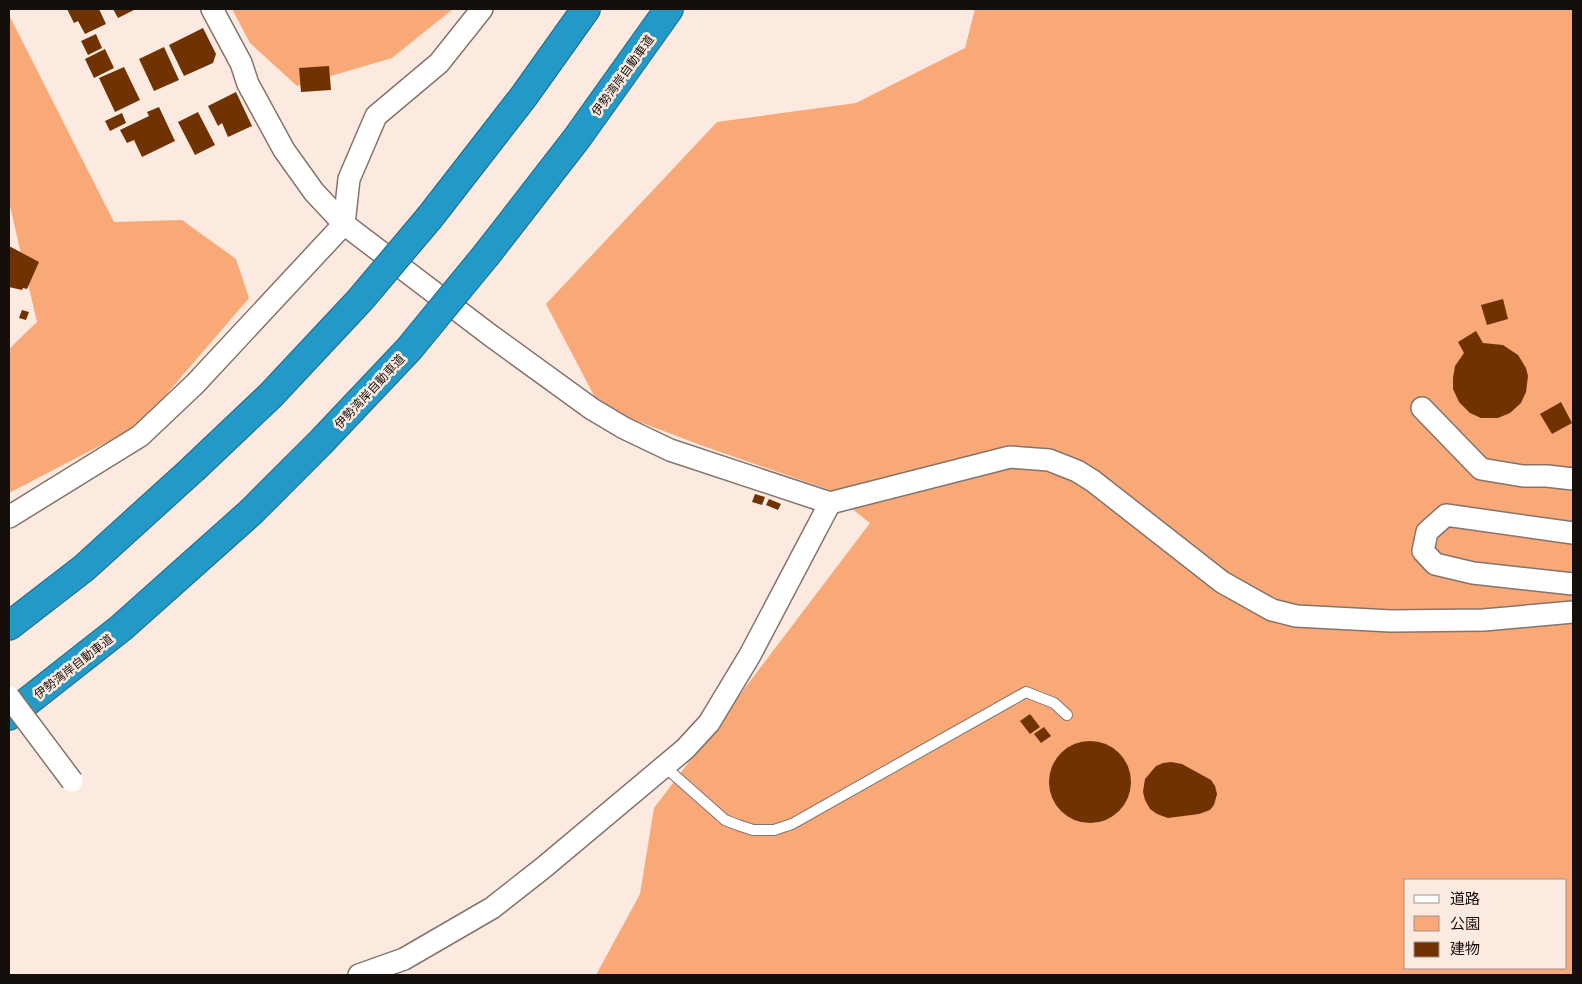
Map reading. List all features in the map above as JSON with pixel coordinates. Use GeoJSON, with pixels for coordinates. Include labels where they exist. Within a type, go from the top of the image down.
{"type":"FeatureCollection","features":[{"type":"Feature","properties":{"kind":"highway"},"geometry":{"type":"LineString","coordinates":[[9,626],[84,568],[193,469],[278,387],[360,300],[430,217],[524,96],[586,9]]}},
{"type":"Feature","properties":{"kind":"highway","name":"伊勢湾岸自動車道"},"geometry":{"type":"LineString","coordinates":[[9,716],[122,628],[251,512],[321,442],[409,349],[487,254],[577,138],[668,9]]}},
{"type":"Feature","properties":{"kind":"street"},"geometry":{"type":"LineString","coordinates":[[212,9],[241,63],[248,84],[284,150],[314,192],[344,224],[592,409],[624,428],[670,450],[830,503],[1010,457],[1049,460],[1077,471],[1093,481],[1222,582],[1272,610],[1296,616],[1391,621],[1484,620],[1573,612]]}},
{"type":"Feature","properties":{"kind":"street"},"geometry":{"type":"LineString","coordinates":[[9,517],[140,436],[195,384],[344,224],[349,179],[376,116],[439,63],[482,9]]}},
{"type":"Feature","properties":{"kind":"street"},"geometry":{"type":"LineString","coordinates":[[1422,408],[1481,469],[1523,476],[1573,479]]}},
{"type":"Feature","properties":{"kind":"street"},"geometry":{"type":"LineString","coordinates":[[359,975],[404,959],[492,908],[544,868],[685,748],[710,723],[750,655],[830,503]]}},
{"type":"Feature","properties":{"kind":"street"},"geometry":{"type":"LineString","coordinates":[[1573,533],[1446,515],[1427,532],[1423,551],[1436,564],[1473,573],[1573,584]]}},
{"type":"Feature","properties":{"kind":"street"},"geometry":{"type":"LineString","coordinates":[[9,697],[72,781]]}},
{"type":"Feature","properties":{"kind":"lane"},"geometry":{"type":"LineString","coordinates":[[664,766],[725,820],[753,830],[774,830],[792,824],[1026,692],[1054,703],[1067,715]]}},
{"type":"Feature","properties":{"kind":"green space"},"geometry":{"type":"Polygon","coordinates":[[[232,9],[453,9],[392,58],[297,86],[250,43],[232,9]]]}},
{"type":"Feature","properties":{"kind":"green space"},"geometry":{"type":"Polygon","coordinates":[[[975,9],[1573,9],[1573,975],[596,975],[640,894],[654,808],[870,523],[827,489],[703,446],[600,407],[546,304],[717,122],[856,103],[965,48],[975,9]]]}},
{"type":"Feature","properties":{"kind":"green space"},"geometry":{"type":"Polygon","coordinates":[[[9,15],[114,222],[182,220],[236,259],[249,298],[140,425],[9,493],[9,349],[37,322],[9,202],[9,15]]]}},
{"type":"Feature","properties":{"kind":"building"},"geometry":{"type":"Polygon","coordinates":[[[67,9],[99,9],[106,24],[85,34],[78,21],[74,23],[67,9]]]}},
{"type":"Feature","properties":{"kind":"building"},"geometry":{"type":"Polygon","coordinates":[[[113,9],[136,9],[118,18],[113,9]]]}},
{"type":"Feature","properties":{"kind":"building"},"geometry":{"type":"Polygon","coordinates":[[[203,28],[216,54],[213,63],[184,76],[169,45],[203,28]]]}},
{"type":"Feature","properties":{"kind":"building"},"geometry":{"type":"Polygon","coordinates":[[[96,34],[102,48],[88,55],[81,41],[96,34]]]}},
{"type":"Feature","properties":{"kind":"building"},"geometry":{"type":"Polygon","coordinates":[[[164,47],[179,80],[154,91],[139,59],[164,47]]]}},
{"type":"Feature","properties":{"kind":"building"},"geometry":{"type":"Polygon","coordinates":[[[105,49],[114,68],[94,78],[85,59],[105,49]]]}},
{"type":"Feature","properties":{"kind":"building"},"geometry":{"type":"Polygon","coordinates":[[[329,66],[331,90],[301,92],[299,68],[329,66]]]}},
{"type":"Feature","properties":{"kind":"building"},"geometry":{"type":"Polygon","coordinates":[[[124,67],[140,100],[115,112],[99,78],[124,67]]]}},
{"type":"Feature","properties":{"kind":"building"},"geometry":{"type":"Polygon","coordinates":[[[236,92],[252,126],[228,137],[222,123],[218,126],[208,106],[236,92]]]}},
{"type":"Feature","properties":{"kind":"building"},"geometry":{"type":"Polygon","coordinates":[[[159,107],[175,141],[142,157],[134,140],[127,143],[120,130],[149,116],[147,112],[159,107]]]}},
{"type":"Feature","properties":{"kind":"building"},"geometry":{"type":"Polygon","coordinates":[[[198,112],[215,145],[195,155],[178,122],[198,112]]]}},
{"type":"Feature","properties":{"kind":"building"},"geometry":{"type":"Polygon","coordinates":[[[122,113],[126,123],[110,131],[105,121],[122,113]]]}},
{"type":"Feature","properties":{"kind":"building"},"geometry":{"type":"Polygon","coordinates":[[[9,246],[39,262],[27,289],[23,288],[22,290],[9,287],[9,246]]]}},
{"type":"Feature","properties":{"kind":"building"},"geometry":{"type":"Polygon","coordinates":[[[1503,299],[1508,319],[1487,325],[1481,305],[1503,299]]]}},
{"type":"Feature","properties":{"kind":"building"},"geometry":{"type":"Polygon","coordinates":[[[22,310],[29,312],[26,320],[19,318],[22,310]]]}},
{"type":"Feature","properties":{"kind":"building"},"geometry":{"type":"Polygon","coordinates":[[[1476,331],[1483,343],[1503,345],[1518,355],[1526,368],[1528,376],[1526,392],[1521,403],[1510,413],[1498,418],[1481,418],[1470,413],[1459,402],[1453,389],[1455,366],[1464,353],[1458,342],[1476,331]]]}},
{"type":"Feature","properties":{"kind":"building"},"geometry":{"type":"Polygon","coordinates":[[[1561,402],[1572,423],[1552,434],[1540,414],[1561,402]]]}},
{"type":"Feature","properties":{"kind":"building"},"geometry":{"type":"Polygon","coordinates":[[[755,494],[765,497],[762,505],[752,502],[755,494]]]}},
{"type":"Feature","properties":{"kind":"building"},"geometry":{"type":"Polygon","coordinates":[[[769,499],[781,504],[778,510],[766,505],[769,499]]]}},
{"type":"Feature","properties":{"kind":"building"},"geometry":{"type":"Polygon","coordinates":[[[1030,714],[1040,727],[1030,734],[1020,721],[1030,714]]]}},
{"type":"Feature","properties":{"kind":"building"},"geometry":{"type":"Polygon","coordinates":[[[1044,727],[1051,736],[1041,743],[1034,734],[1044,727]]]}},
{"type":"Feature","properties":{"kind":"building"},"geometry":{"type":"Polygon","coordinates":[[[1090,741],[1106,744],[1119,753],[1128,766],[1131,782],[1128,798],[1119,811],[1106,820],[1090,823],[1074,820],[1061,811],[1052,798],[1049,782],[1052,766],[1061,753],[1074,744],[1090,741]]]}},
{"type":"Feature","properties":{"kind":"building"},"geometry":{"type":"Polygon","coordinates":[[[1171,762],[1182,764],[1211,780],[1217,794],[1214,805],[1210,810],[1199,814],[1168,818],[1150,809],[1143,792],[1145,779],[1156,766],[1171,762]]]}}]}
